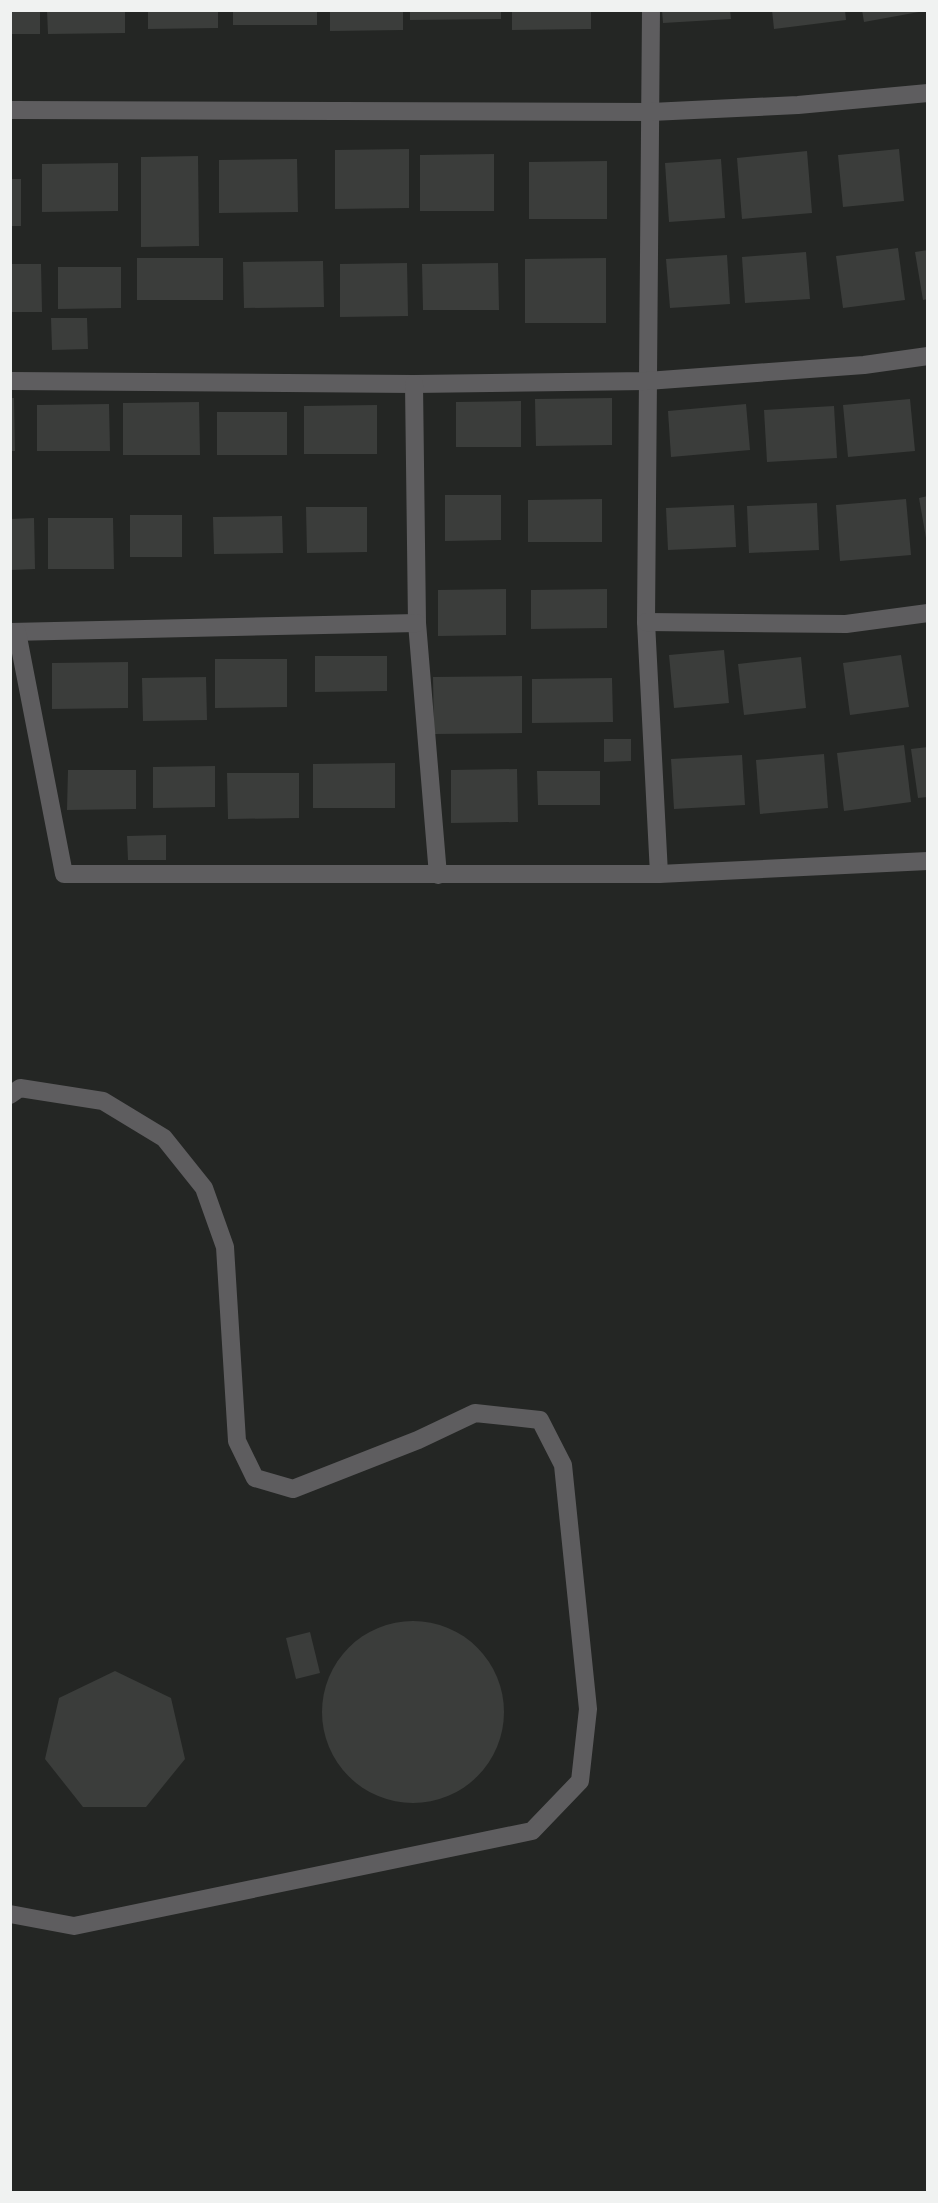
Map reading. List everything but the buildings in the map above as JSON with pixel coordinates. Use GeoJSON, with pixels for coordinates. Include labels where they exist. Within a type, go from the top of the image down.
{"type":"FeatureCollection","features":[{"type":"Feature","properties":{"kind":"street"},"geometry":{"type":"LineString","coordinates":[[651,10],[646,622],[660,874]]}},
{"type":"Feature","properties":{"kind":"street"},"geometry":{"type":"LineString","coordinates":[[10,110],[651,112],[798,105],[927,93]]}},
{"type":"Feature","properties":{"kind":"street"},"geometry":{"type":"LineString","coordinates":[[10,381],[414,384],[647,381],[864,365],[927,356]]}},
{"type":"Feature","properties":{"kind":"street"},"geometry":{"type":"LineString","coordinates":[[414,384],[417,623],[438,875]]}},
{"type":"Feature","properties":{"kind":"street"},"geometry":{"type":"LineString","coordinates":[[646,622],[846,624],[927,613]]}},
{"type":"Feature","properties":{"kind":"street"},"geometry":{"type":"LineString","coordinates":[[417,623],[14,632],[64,874],[660,874],[927,861]]}},
{"type":"Feature","properties":{"kind":"street"},"geometry":{"type":"LineString","coordinates":[[10,1095],[20,1088],[102,1101],[164,1138],[204,1188],[225,1247],[237,1441],[255,1478],[293,1489],[418,1440],[475,1413],[540,1420],[563,1465],[588,1709],[580,1781],[532,1831],[74,1926],[10,1914]]}}]}
